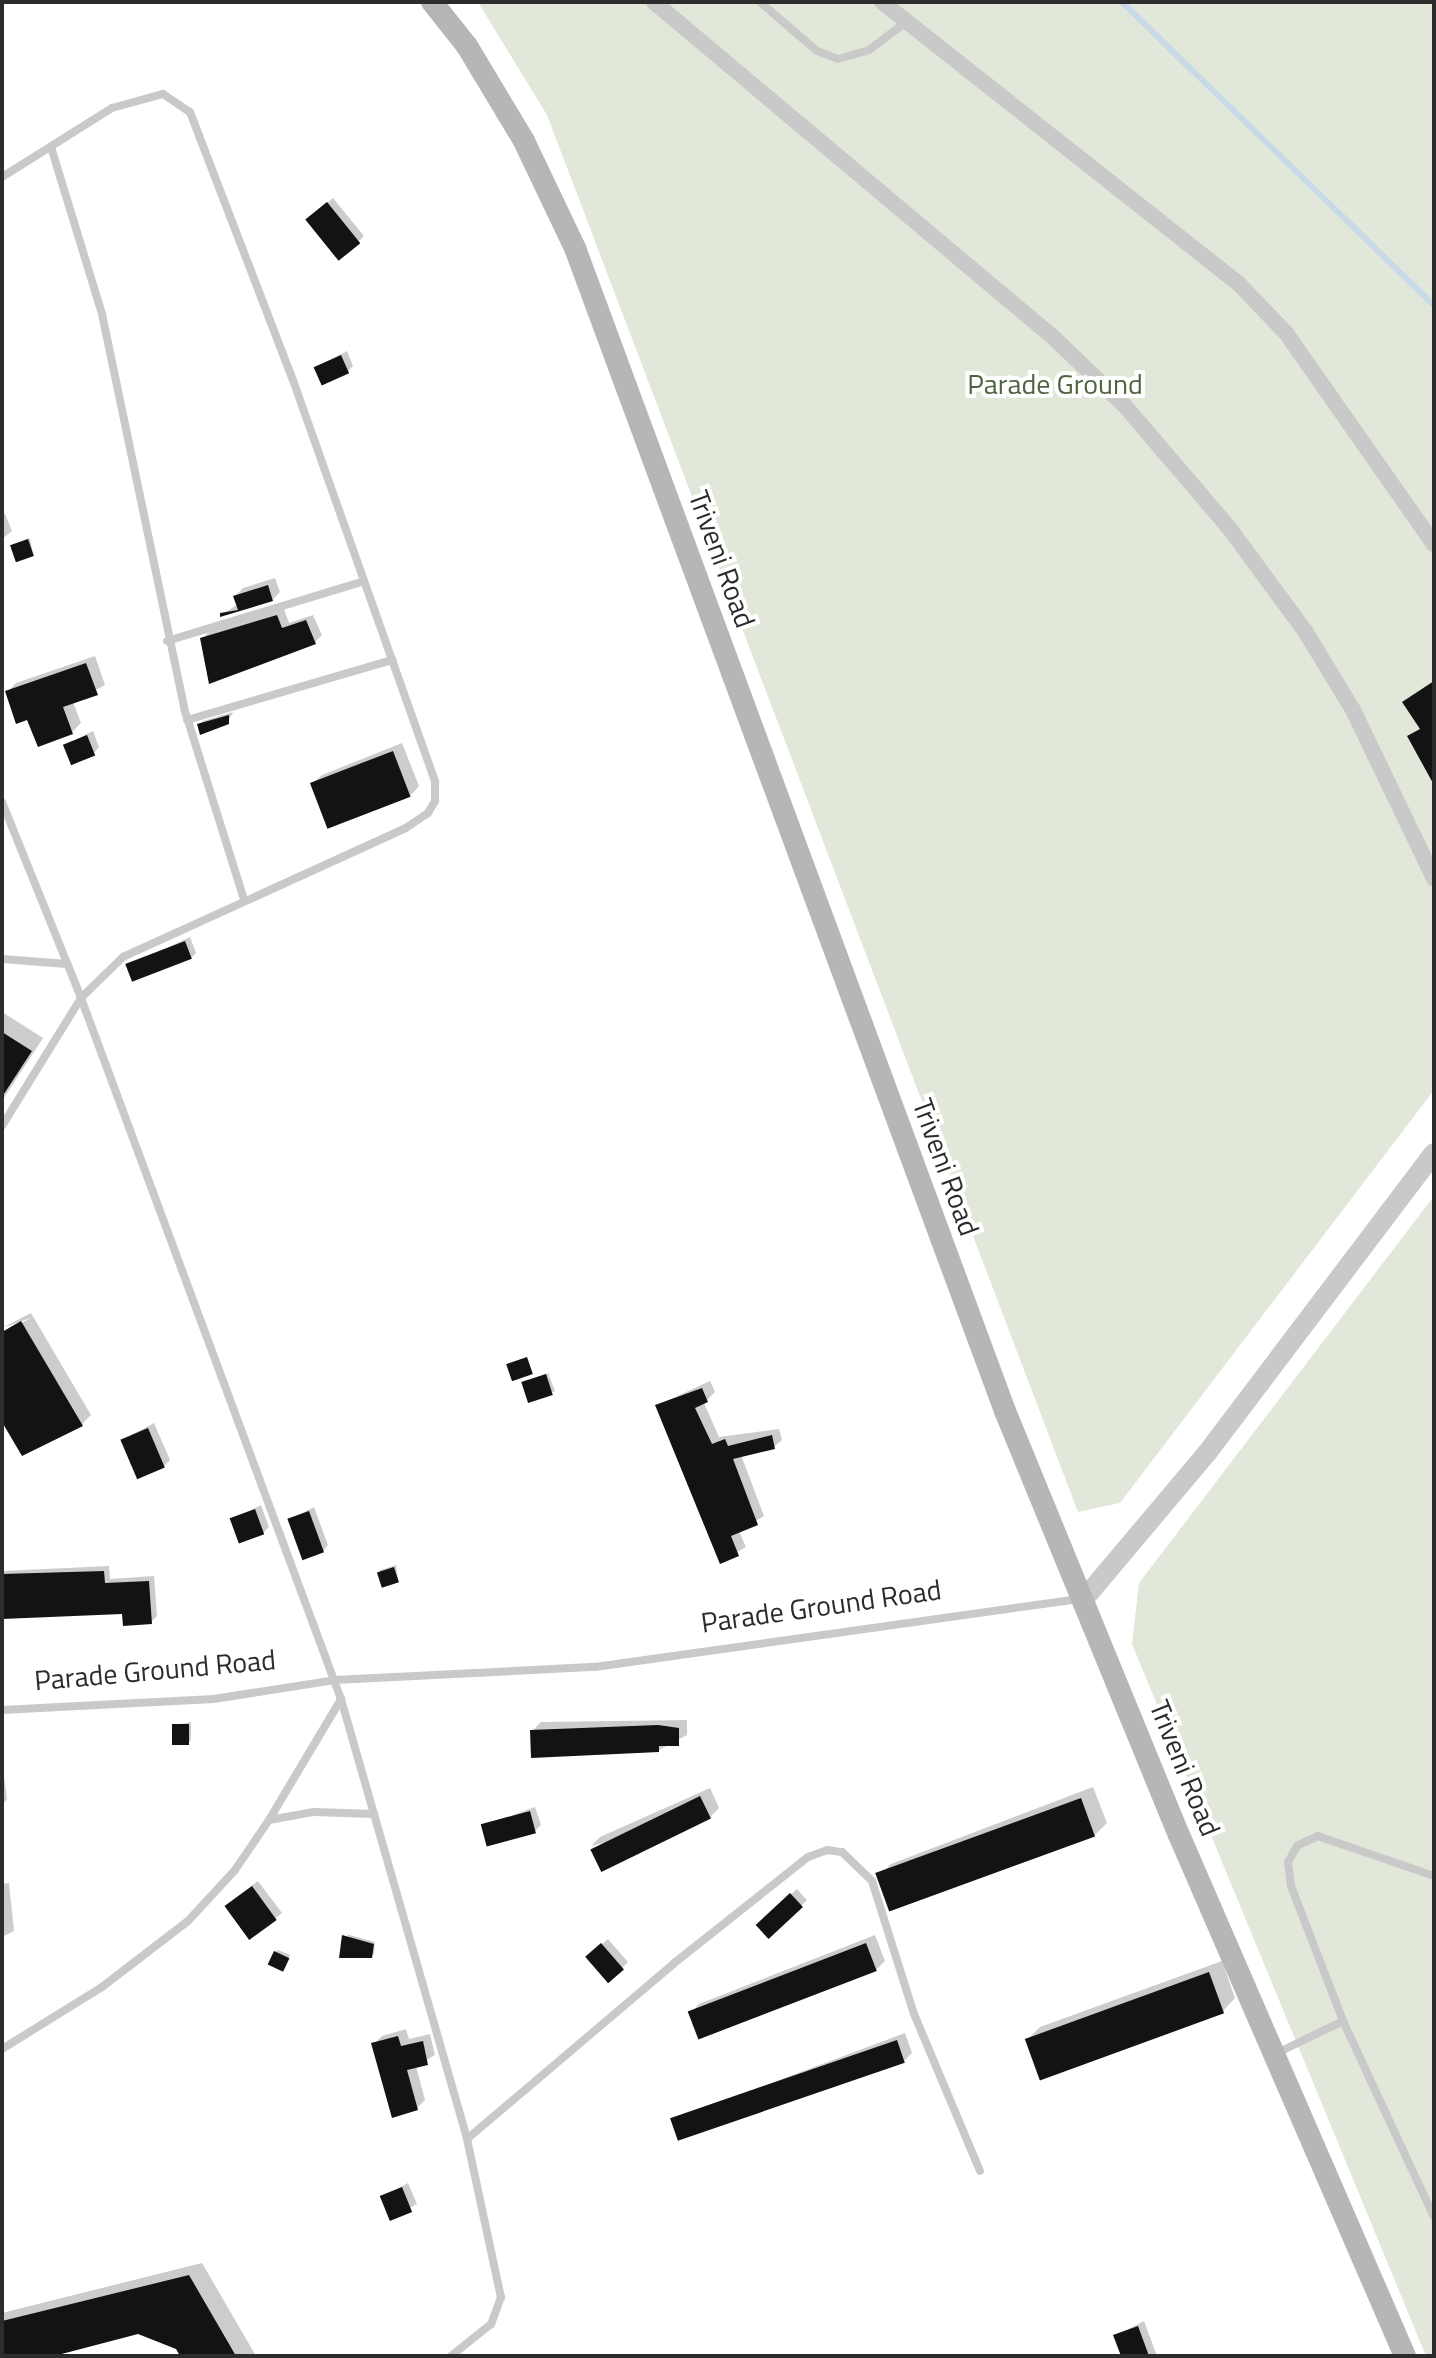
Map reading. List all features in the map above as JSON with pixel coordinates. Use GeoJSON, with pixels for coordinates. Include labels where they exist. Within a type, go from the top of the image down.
{"type":"FeatureCollection","features":[{"type":"Feature","properties":{"kind":"main road","name":"Triveni Road"},"geometry":{"type":"LineString","coordinates":[[432,2],[467,46],[524,141],[575,248],[1005,1411],[1274,2055],[1405,2356]]}},
{"type":"Feature","properties":{"kind":"street"},"geometry":{"type":"LineString","coordinates":[[654,2],[947,246],[1125,406],[1230,529],[1305,631],[1353,710],[1434,878]]}},
{"type":"Feature","properties":{"kind":"street"},"geometry":{"type":"LineString","coordinates":[[882,2],[1238,283],[1286,333],[1434,544]]}},
{"type":"Feature","properties":{"kind":"street"},"geometry":{"type":"LineString","coordinates":[[1084,1599],[1207,1453],[1434,1153]]}},
{"type":"Feature","properties":{"kind":"lane"},"geometry":{"type":"LineString","coordinates":[[760,2],[817,51],[838,59],[869,50],[906,22]]}},
{"type":"Feature","properties":{"kind":"lane"},"geometry":{"type":"LineString","coordinates":[[2,177],[112,108],[149,96],[177,99],[190,112],[435,782],[435,801],[428,813],[406,828],[244,899],[123,957],[81,998],[2,1126]]}},
{"type":"Feature","properties":{"kind":"lane"},"geometry":{"type":"LineString","coordinates":[[51,147],[102,314],[167,641],[187,720],[244,899]]}},
{"type":"Feature","properties":{"kind":"lane"},"geometry":{"type":"LineString","coordinates":[[167,641],[364,581]]}},
{"type":"Feature","properties":{"kind":"lane"},"geometry":{"type":"LineString","coordinates":[[187,720],[392,660]]}},
{"type":"Feature","properties":{"kind":"lane"},"geometry":{"type":"LineString","coordinates":[[2,802],[81,998],[341,1699],[467,2139],[501,2297],[491,2324],[451,2356]]}},
{"type":"Feature","properties":{"kind":"lane"},"geometry":{"type":"LineString","coordinates":[[2,959],[67,964]]}},
{"type":"Feature","properties":{"kind":"lane","name":"Parade Ground Road"},"geometry":{"type":"LineString","coordinates":[[2,1710],[214,1699],[335,1680],[595,1667],[1084,1599]]}},
{"type":"Feature","properties":{"kind":"lane"},"geometry":{"type":"LineString","coordinates":[[2,2049],[102,1987],[188,1921],[235,1870],[269,1820],[341,1699]]}},
{"type":"Feature","properties":{"kind":"lane"},"geometry":{"type":"LineString","coordinates":[[269,1820],[314,1812],[374,1814]]}},
{"type":"Feature","properties":{"kind":"lane"},"geometry":{"type":"LineString","coordinates":[[1434,1876],[1318,1836],[1297,1846],[1288,1862],[1291,1886],[1343,2021],[1434,2217]]}},
{"type":"Feature","properties":{"kind":"lane"},"geometry":{"type":"LineString","coordinates":[[467,2139],[673,1964],[808,1857],[827,1850],[842,1852],[872,1881],[914,2014],[980,2171]]}},
{"type":"Feature","properties":{"kind":"lane"},"geometry":{"type":"LineString","coordinates":[[1274,2055],[1343,2021]]}},
{"type":"Feature","properties":{"kind":"green space","name":"Parade Ground"},"geometry":{"type":"Polygon","coordinates":[[[478,2],[1434,2],[1434,1090],[1120,1503],[1078,1512],[547,115],[478,2]]]}},
{"type":"Feature","properties":{"kind":"green space"},"geometry":{"type":"Polygon","coordinates":[[[1434,1196],[1434,2356],[1426,2356],[1132,1644],[1139,1583],[1434,1196]]]}},
{"type":"Feature","properties":{"kind":"building"},"geometry":{"type":"Polygon","coordinates":[[[327,202],[360,243],[339,261],[305,220],[327,202]]]}},
{"type":"Feature","properties":{"kind":"building"},"geometry":{"type":"Polygon","coordinates":[[[341,355],[349,373],[322,385],[314,367],[341,355]]]}},
{"type":"Feature","properties":{"kind":"building"},"geometry":{"type":"Polygon","coordinates":[[[28,539],[34,556],[16,562],[10,545],[28,539]]]}},
{"type":"Feature","properties":{"kind":"building"},"geometry":{"type":"Polygon","coordinates":[[[268,585],[273,601],[220,617],[220,613],[238,610],[233,596],[268,585]]]}},
{"type":"Feature","properties":{"kind":"building"},"geometry":{"type":"Polygon","coordinates":[[[277,615],[282,628],[306,620],[316,644],[209,684],[200,638],[277,615]]]}},
{"type":"Feature","properties":{"kind":"building"},"geometry":{"type":"Polygon","coordinates":[[[86,663],[98,695],[63,707],[73,734],[38,747],[27,720],[16,724],[5,691],[86,663]]]}},
{"type":"Feature","properties":{"kind":"building"},"geometry":{"type":"Polygon","coordinates":[[[1434,681],[1434,785],[1407,736],[1420,729],[1402,702],[1434,681]]]}},
{"type":"Feature","properties":{"kind":"building"},"geometry":{"type":"Polygon","coordinates":[[[229,715],[229,724],[200,735],[197,724],[229,715]]]}},
{"type":"Feature","properties":{"kind":"building"},"geometry":{"type":"Polygon","coordinates":[[[87,735],[95,755],[71,765],[63,745],[87,735]]]}},
{"type":"Feature","properties":{"kind":"building"},"geometry":{"type":"Polygon","coordinates":[[[393,751],[411,797],[327,829],[310,783],[393,751]]]}},
{"type":"Feature","properties":{"kind":"building"},"geometry":{"type":"Polygon","coordinates":[[[185,941],[192,959],[132,982],[125,964],[185,941]]]}},
{"type":"Feature","properties":{"kind":"building"},"geometry":{"type":"Polygon","coordinates":[[[2,1032],[32,1051],[2,1097],[2,1032]]]}},
{"type":"Feature","properties":{"kind":"building"},"geometry":{"type":"Polygon","coordinates":[[[21,1321],[83,1426],[22,1456],[2,1422],[2,1332],[21,1321]]]}},
{"type":"Feature","properties":{"kind":"building"},"geometry":{"type":"Polygon","coordinates":[[[527,1357],[533,1374],[512,1381],[506,1364],[527,1357]]]}},
{"type":"Feature","properties":{"kind":"building"},"geometry":{"type":"Polygon","coordinates":[[[546,1374],[553,1395],[528,1403],[521,1382],[546,1374]]]}},
{"type":"Feature","properties":{"kind":"building"},"geometry":{"type":"Polygon","coordinates":[[[702,1388],[708,1402],[695,1408],[712,1444],[725,1439],[728,1446],[772,1435],[775,1449],[733,1459],[758,1525],[731,1536],[739,1556],[720,1564],[655,1405],[702,1388]]]}},
{"type":"Feature","properties":{"kind":"building"},"geometry":{"type":"Polygon","coordinates":[[[148,1428],[165,1468],[137,1479],[120,1440],[148,1428]]]}},
{"type":"Feature","properties":{"kind":"building"},"geometry":{"type":"Polygon","coordinates":[[[255,1509],[264,1534],[239,1544],[230,1518],[255,1509]]]}},
{"type":"Feature","properties":{"kind":"building"},"geometry":{"type":"Polygon","coordinates":[[[309,1511],[324,1552],[302,1560],[287,1519],[309,1511]]]}},
{"type":"Feature","properties":{"kind":"building"},"geometry":{"type":"Polygon","coordinates":[[[394,1567],[399,1582],[382,1588],[377,1573],[394,1567]]]}},
{"type":"Feature","properties":{"kind":"building"},"geometry":{"type":"Polygon","coordinates":[[[104,1571],[105,1583],[149,1581],[152,1624],[123,1626],[122,1614],[2,1619],[2,1574],[104,1571]]]}},
{"type":"Feature","properties":{"kind":"building"},"geometry":{"type":"Polygon","coordinates":[[[172,1724],[189,1724],[189,1745],[172,1745],[172,1724]]]}},
{"type":"Feature","properties":{"kind":"building"},"geometry":{"type":"Polygon","coordinates":[[[658,1725],[679,1728],[679,1746],[659,1746],[659,1752],[531,1758],[530,1730],[658,1725]]]}},
{"type":"Feature","properties":{"kind":"building"},"geometry":{"type":"Polygon","coordinates":[[[700,1796],[711,1818],[601,1872],[590,1849],[700,1796]]]}},
{"type":"Feature","properties":{"kind":"building"},"geometry":{"type":"Polygon","coordinates":[[[1081,1798],[1095,1837],[889,1911],[875,1873],[1081,1798]]]}},
{"type":"Feature","properties":{"kind":"building"},"geometry":{"type":"Polygon","coordinates":[[[530,1811],[536,1833],[487,1846],[481,1824],[530,1811]]]}},
{"type":"Feature","properties":{"kind":"building"},"geometry":{"type":"Polygon","coordinates":[[[252,1886],[277,1920],[249,1940],[224,1906],[252,1886]]]}},
{"type":"Feature","properties":{"kind":"building"},"geometry":{"type":"Polygon","coordinates":[[[790,1893],[803,1907],[769,1939],[756,1925],[790,1893]]]}},
{"type":"Feature","properties":{"kind":"building"},"geometry":{"type":"Polygon","coordinates":[[[342,1935],[374,1944],[372,1958],[339,1958],[342,1935]]]}},
{"type":"Feature","properties":{"kind":"building"},"geometry":{"type":"Polygon","coordinates":[[[601,1943],[624,1969],[608,1983],[585,1957],[601,1943]]]}},
{"type":"Feature","properties":{"kind":"building"},"geometry":{"type":"Polygon","coordinates":[[[866,1943],[877,1971],[698,2039],[688,2011],[866,1943]]]}},
{"type":"Feature","properties":{"kind":"building"},"geometry":{"type":"Polygon","coordinates":[[[274,1951],[289,1958],[283,1972],[268,1965],[274,1951]]]}},
{"type":"Feature","properties":{"kind":"building"},"geometry":{"type":"Polygon","coordinates":[[[1209,1972],[1224,2013],[1040,2080],[1025,2039],[1209,1972]]]}},
{"type":"Feature","properties":{"kind":"building"},"geometry":{"type":"Polygon","coordinates":[[[398,2036],[401,2046],[423,2041],[428,2065],[407,2070],[418,2110],[392,2118],[371,2043],[398,2036]]]}},
{"type":"Feature","properties":{"kind":"building"},"geometry":{"type":"Polygon","coordinates":[[[897,2040],[905,2063],[678,2141],[670,2118],[897,2040]]]}},
{"type":"Feature","properties":{"kind":"building"},"geometry":{"type":"Polygon","coordinates":[[[402,2187],[412,2212],[390,2221],[380,2196],[402,2187]]]}},
{"type":"Feature","properties":{"kind":"building"},"geometry":{"type":"Polygon","coordinates":[[[189,2275],[236,2356],[180,2356],[176,2349],[138,2334],[54,2356],[2,2356],[2,2321],[189,2275]]]}},
{"type":"Feature","properties":{"kind":"building"},"geometry":{"type":"Polygon","coordinates":[[[1138,2326],[1149,2356],[1121,2356],[1113,2335],[1138,2326]]]}},
{"type":"Feature","properties":{"kind":"waterway"},"geometry":{"type":"LineString","coordinates":[[1122,2],[1434,305]]}}]}
